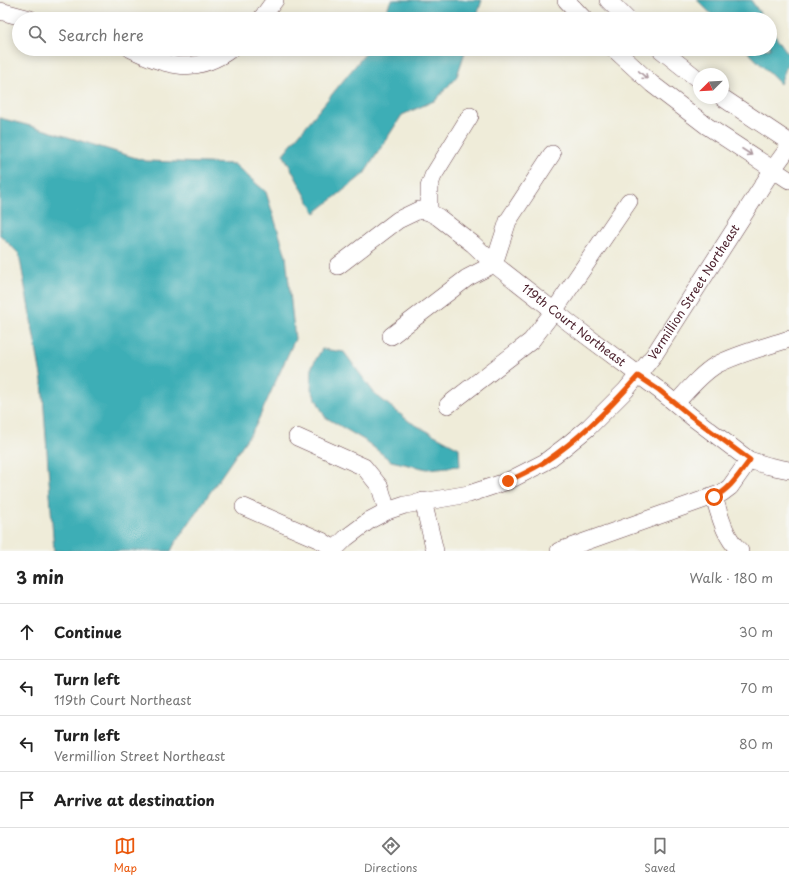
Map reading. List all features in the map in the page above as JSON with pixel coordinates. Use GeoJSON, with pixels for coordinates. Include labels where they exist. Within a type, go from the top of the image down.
{"type":"FeatureCollection","features":[{"type":"Feature","properties":{"kind":"street"},"geometry":{"type":"LineString","coordinates":[[266,12],[275,0]]}},
{"type":"Feature","properties":{"kind":"street"},"geometry":{"type":"LineString","coordinates":[[566,0],[577,12]]}},
{"type":"Feature","properties":{"kind":"street"},"geometry":{"type":"LineString","coordinates":[[608,0],[620,12]]}},
{"type":"Feature","properties":{"kind":"street"},"geometry":{"type":"LineString","coordinates":[[147,56],[160,62],[176,66],[208,62],[221,56]]}},
{"type":"Feature","properties":{"kind":"street"},"geometry":{"type":"LineString","coordinates":[[622,56],[652,84],[701,121],[789,180]]}},
{"type":"Feature","properties":{"kind":"street"},"geometry":{"type":"LineString","coordinates":[[669,56],[693,75]]}},
{"type":"Feature","properties":{"kind":"street"},"geometry":{"type":"LineString","coordinates":[[729,102],[789,142]]}},
{"type":"Feature","properties":{"kind":"street"},"geometry":{"type":"LineString","coordinates":[[338,266],[398,220],[419,210],[429,212],[429,186],[433,176],[470,116]]}},
{"type":"Feature","properties":{"kind":"street","name":"Vermillion Street Northeast"},"geometry":{"type":"LineString","coordinates":[[333,550],[370,520],[387,511],[423,501],[469,494],[508,481],[545,462],[589,427],[610,408],[654,355],[789,146]]}},
{"type":"Feature","properties":{"kind":"street"},"geometry":{"type":"LineString","coordinates":[[391,336],[467,278],[494,264],[508,221],[552,154]]}},
{"type":"Feature","properties":{"kind":"street"},"geometry":{"type":"LineString","coordinates":[[448,405],[531,342],[629,201]]}},
{"type":"Feature","properties":{"kind":"street","name":"119th Court Northeast"},"geometry":{"type":"LineString","coordinates":[[429,212],[438,217],[473,244],[494,264],[638,376],[750,460],[789,470]]}},
{"type":"Feature","properties":{"kind":"street"},"geometry":{"type":"LineString","coordinates":[[676,404],[688,390],[716,366],[749,352],[789,339]]}},
{"type":"Feature","properties":{"kind":"street"},"geometry":{"type":"LineString","coordinates":[[297,437],[364,468],[380,487],[387,511]]}},
{"type":"Feature","properties":{"kind":"street"},"geometry":{"type":"LineString","coordinates":[[558,551],[714,497],[730,487],[750,460]]}},
{"type":"Feature","properties":{"kind":"street"},"geometry":{"type":"LineString","coordinates":[[714,497],[729,539],[740,551]]}},
{"type":"Feature","properties":{"kind":"street"},"geometry":{"type":"LineString","coordinates":[[423,501],[435,551]]}},
{"type":"Feature","properties":{"kind":"street"},"geometry":{"type":"LineString","coordinates":[[244,508],[322,541],[333,550]]}},
{"type":"Feature","properties":{"kind":"water"},"geometry":{"type":"Polygon","coordinates":[[[391,0],[482,0],[478,12],[386,12],[391,0]]]}},
{"type":"Feature","properties":{"kind":"water"},"geometry":{"type":"Polygon","coordinates":[[[697,0],[751,0],[759,12],[709,12],[697,0]]]}},
{"type":"Feature","properties":{"kind":"water"},"geometry":{"type":"Polygon","coordinates":[[[777,38],[789,55],[789,60],[780,84],[752,56],[777,56],[777,38]]]}},
{"type":"Feature","properties":{"kind":"water"},"geometry":{"type":"Polygon","coordinates":[[[363,56],[464,56],[457,76],[436,100],[402,115],[364,174],[315,213],[283,154],[363,56]]]}},
{"type":"Feature","properties":{"kind":"water"},"geometry":{"type":"Polygon","coordinates":[[[0,118],[42,129],[146,161],[234,164],[266,192],[286,256],[295,339],[255,427],[171,551],[54,551],[42,381],[19,254],[0,235],[0,118]]]}},
{"type":"Feature","properties":{"kind":"water"},"geometry":{"type":"Polygon","coordinates":[[[322,349],[344,352],[375,394],[410,422],[459,448],[460,466],[427,469],[391,461],[364,440],[325,417],[311,389],[312,366],[322,349]]]}},
{"type":"Feature","properties":{"kind":"route"},"geometry":{"type":"LineString","coordinates":[[508,481],[545,462],[566,446],[610,408],[638,376],[659,390],[692,417],[750,460],[730,487],[714,497]]}}]}
